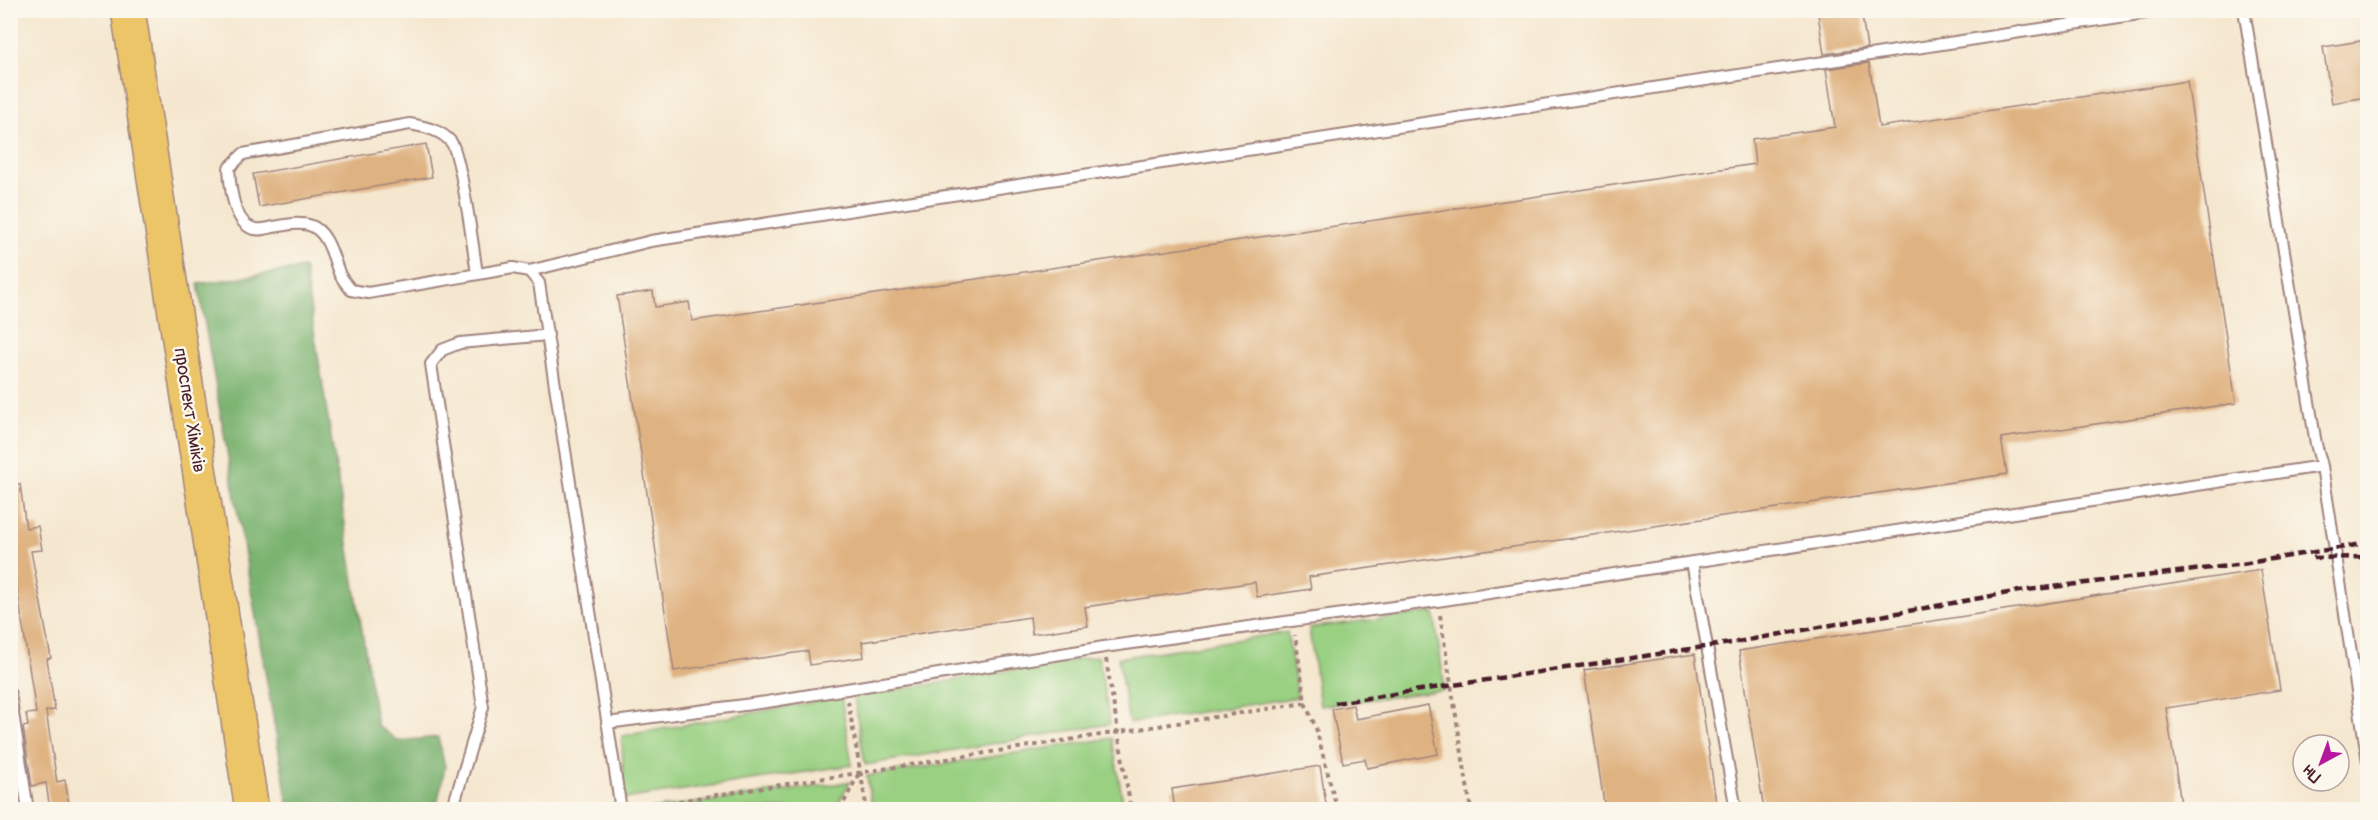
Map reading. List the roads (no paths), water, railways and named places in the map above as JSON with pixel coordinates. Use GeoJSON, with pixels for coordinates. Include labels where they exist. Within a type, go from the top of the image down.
{"type":"FeatureCollection","features":[{"type":"Feature","properties":{"kind":"main road","name":"проспект Хіміків"},"geometry":{"type":"LineString","coordinates":[[128,10],[252,810]]}},
{"type":"Feature","properties":{"kind":"lane"},"geometry":{"type":"LineString","coordinates":[[477,274],[461,174],[453,143],[432,128],[410,124],[243,154],[229,168],[230,186],[236,210],[246,224],[260,230],[283,224],[310,225],[324,236],[341,277],[351,290],[368,293],[513,268],[529,271],[651,241],[2165,10]]}},
{"type":"Feature","properties":{"kind":"lane"},"geometry":{"type":"LineString","coordinates":[[2244,10],[2316,444],[2322,466],[2367,762]]}},
{"type":"Feature","properties":{"kind":"lane"},"geometry":{"type":"LineString","coordinates":[[529,271],[539,283],[548,335],[622,810]]}},
{"type":"Feature","properties":{"kind":"lane"},"geometry":{"type":"LineString","coordinates":[[452,810],[483,707],[431,364],[442,350],[460,343],[548,335]]}},
{"type":"Feature","properties":{"kind":"lane"},"geometry":{"type":"LineString","coordinates":[[607,723],[846,690],[1104,647],[1437,601],[2322,466]]}},
{"type":"Feature","properties":{"kind":"lane"},"geometry":{"type":"LineString","coordinates":[[1692,562],[1736,810]]}},
{"type":"Feature","properties":{"kind":"lane"},"geometry":{"type":"LineString","coordinates":[[10,694],[28,810]]}},
{"type":"Feature","properties":{"kind":"railway"},"geometry":{"type":"LineString","coordinates":[[1335,703],[1737,642],[2019,591],[2236,565],[2368,543]]}},
{"type":"Feature","properties":{"kind":"railway"},"geometry":{"type":"LineString","coordinates":[[2313,558],[2368,557]]}}]}
